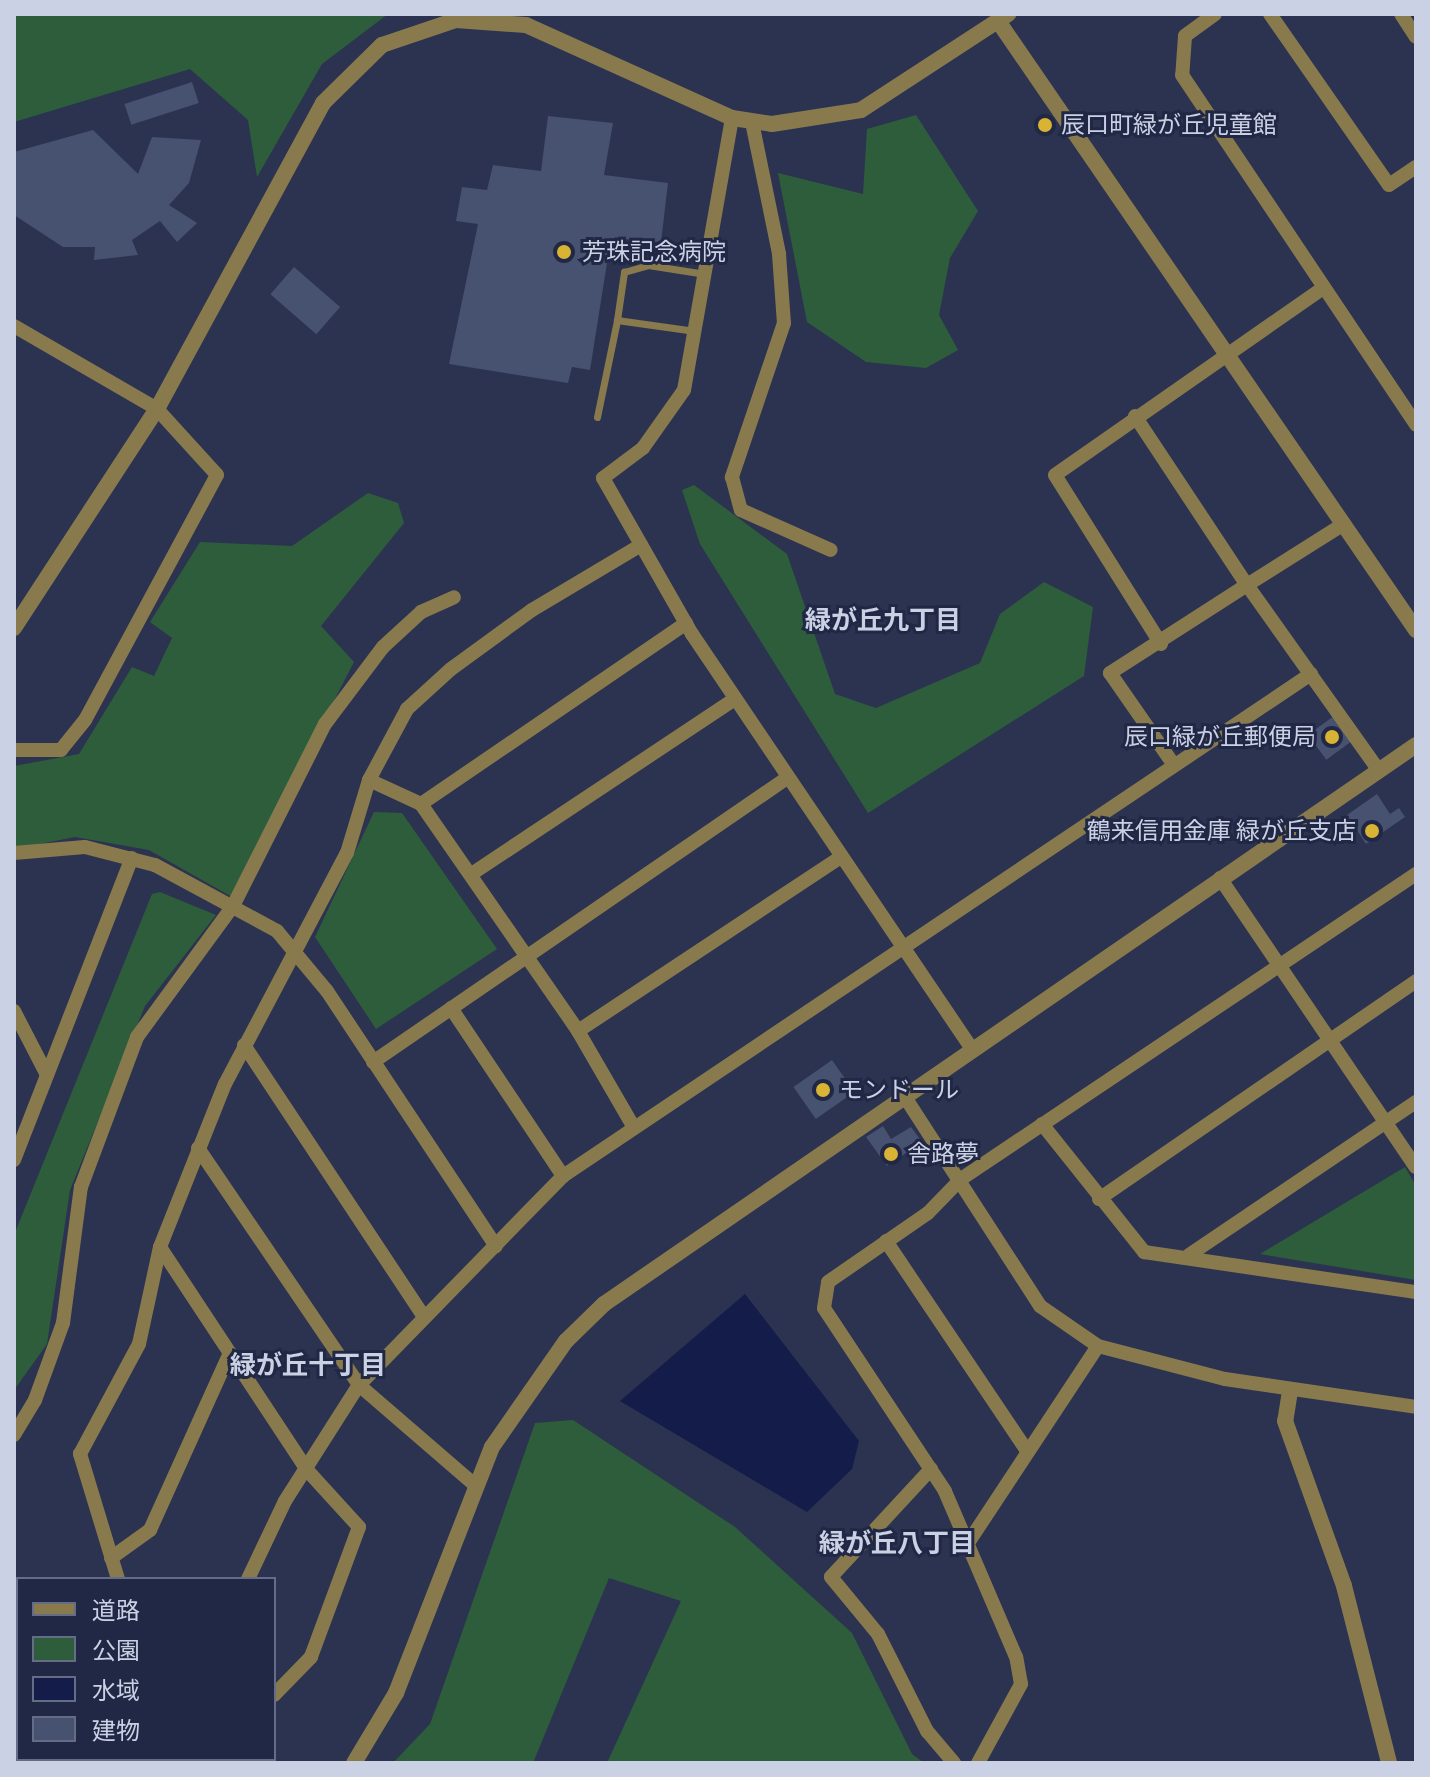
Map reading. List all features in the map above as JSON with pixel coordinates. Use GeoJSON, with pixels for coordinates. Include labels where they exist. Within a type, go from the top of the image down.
{"type":"FeatureCollection","features":[{"type":"Feature","properties":{"kind":"street"},"geometry":{"type":"LineString","coordinates":[[1215,14],[1185,36],[1182,75],[1416,425]]}},
{"type":"Feature","properties":{"kind":"street"},"geometry":{"type":"LineString","coordinates":[[1270,14],[1389,185],[1416,167]]}},
{"type":"Feature","properties":{"kind":"street"},"geometry":{"type":"LineString","coordinates":[[1401,14],[1416,37]]}},
{"type":"Feature","properties":{"kind":"street"},"geometry":{"type":"LineString","coordinates":[[14,628],[157,409],[334,87],[406,32],[496,17],[555,35],[732,118],[752,122],[823,121],[861,110],[1000,16],[1167,258],[1224,357],[1339,527],[1416,630]]}},
{"type":"Feature","properties":{"kind":"street"},"geometry":{"type":"LineString","coordinates":[[732,118],[697,332],[684,390],[643,448],[603,478],[686,623],[735,699],[901,953],[971,1048]]}},
{"type":"Feature","properties":{"kind":"street"},"geometry":{"type":"LineString","coordinates":[[752,122],[779,254],[784,323],[732,477],[741,510],[831,550]]}},
{"type":"Feature","properties":{"kind":"street"},"geometry":{"type":"LineString","coordinates":[[1161,644],[1055,475],[1135,416],[1323,288]]}},
{"type":"Feature","properties":{"kind":"street"},"geometry":{"type":"LineString","coordinates":[[14,326],[157,409],[217,475],[215,488],[85,720],[61,750],[14,750]]}},
{"type":"Feature","properties":{"kind":"street"},"geometry":{"type":"LineString","coordinates":[[1135,416],[1247,585],[1378,769]]}},
{"type":"Feature","properties":{"kind":"street"},"geometry":{"type":"LineString","coordinates":[[1174,765],[1110,673],[1161,644],[1339,527]]}},
{"type":"Feature","properties":{"kind":"street"},"geometry":{"type":"LineString","coordinates":[[117,1577],[80,1454],[139,1344],[160,1247],[198,1148],[293,945],[347,853],[369,780],[407,709],[451,669],[532,610],[641,545]]}},
{"type":"Feature","properties":{"kind":"street"},"geometry":{"type":"LineString","coordinates":[[14,1435],[35,1400],[63,1323],[81,1187],[137,1037],[233,906],[325,724],[383,647],[421,612],[454,597]]}},
{"type":"Feature","properties":{"kind":"street"},"geometry":{"type":"LineString","coordinates":[[421,804],[686,623]]}},
{"type":"Feature","properties":{"kind":"street"},"geometry":{"type":"LineString","coordinates":[[249,1577],[307,1470],[359,1385],[423,1315],[496,1246],[563,1176],[632,1124],[718,1076],[1311,674]]}},
{"type":"Feature","properties":{"kind":"street"},"geometry":{"type":"LineString","coordinates":[[473,873],[735,699]]}},
{"type":"Feature","properties":{"kind":"street"},"geometry":{"type":"LineString","coordinates":[[354,1763],[396,1693],[475,1485],[532,1384],[604,1304],[903,1094],[1416,745]]}},
{"type":"Feature","properties":{"kind":"street"},"geometry":{"type":"LineString","coordinates":[[373,1062],[787,778]]}},
{"type":"Feature","properties":{"kind":"street"},"geometry":{"type":"LineString","coordinates":[[369,780],[421,804],[473,873],[525,957],[578,1031],[632,1124]]}},
{"type":"Feature","properties":{"kind":"street"},"geometry":{"type":"LineString","coordinates":[[14,853],[85,847],[132,858],[233,906],[293,945],[496,1246]]}},
{"type":"Feature","properties":{"kind":"street"},"geometry":{"type":"LineString","coordinates":[[14,1160],[132,858]]}},
{"type":"Feature","properties":{"kind":"street"},"geometry":{"type":"LineString","coordinates":[[578,1031],[839,858]]}},
{"type":"Feature","properties":{"kind":"street"},"geometry":{"type":"LineString","coordinates":[[978,1763],[1021,1684],[970,1540],[931,1469],[824,1308],[828,1282],[886,1241],[961,1179],[1416,874]]}},
{"type":"Feature","properties":{"kind":"street"},"geometry":{"type":"LineString","coordinates":[[1220,878],[1389,1121],[1416,1167]]}},
{"type":"Feature","properties":{"kind":"street"},"geometry":{"type":"LineString","coordinates":[[1099,1199],[1416,981]]}},
{"type":"Feature","properties":{"kind":"street"},"geometry":{"type":"LineString","coordinates":[[451,1008],[563,1176]]}},
{"type":"Feature","properties":{"kind":"street"},"geometry":{"type":"LineString","coordinates":[[14,1011],[47,1075]]}},
{"type":"Feature","properties":{"kind":"street"},"geometry":{"type":"LineString","coordinates":[[244,1045],[423,1315]]}},
{"type":"Feature","properties":{"kind":"street"},"geometry":{"type":"LineString","coordinates":[[903,1094],[961,1179],[1040,1306],[1098,1346],[1290,1391],[1416,1407]]}},
{"type":"Feature","properties":{"kind":"street"},"geometry":{"type":"LineString","coordinates":[[1189,1255],[1416,1102]]}},
{"type":"Feature","properties":{"kind":"street"},"geometry":{"type":"LineString","coordinates":[[1042,1124],[1144,1252],[1189,1255],[1416,1292]]}},
{"type":"Feature","properties":{"kind":"street"},"geometry":{"type":"LineString","coordinates":[[198,1148],[359,1385],[475,1485]]}},
{"type":"Feature","properties":{"kind":"street"},"geometry":{"type":"LineString","coordinates":[[886,1241],[1028,1452]]}},
{"type":"Feature","properties":{"kind":"street"},"geometry":{"type":"LineString","coordinates":[[160,1247],[307,1470],[359,1527],[311,1657],[276,1693]]}},
{"type":"Feature","properties":{"kind":"street"},"geometry":{"type":"LineString","coordinates":[[970,1540],[1098,1346]]}},
{"type":"Feature","properties":{"kind":"street"},"geometry":{"type":"LineString","coordinates":[[111,1558],[150,1530],[230,1353]]}},
{"type":"Feature","properties":{"kind":"street"},"geometry":{"type":"LineString","coordinates":[[1290,1391],[1285,1421],[1344,1586],[1389,1763]]}},
{"type":"Feature","properties":{"kind":"street"},"geometry":{"type":"LineString","coordinates":[[931,1469],[831,1577],[878,1634],[927,1731],[954,1763]]}},
{"type":"Feature","properties":{"kind":"lane"},"geometry":{"type":"LineString","coordinates":[[597,417],[624,272],[648,265],[705,274]]}},
{"type":"Feature","properties":{"kind":"lane"},"geometry":{"type":"LineString","coordinates":[[617,320],[697,332]]}},
{"type":"Feature","properties":{"kind":"green space"},"geometry":{"type":"Polygon","coordinates":[[[14,14],[388,14],[322,64],[257,177],[248,120],[190,69],[14,122],[14,14]]]}},
{"type":"Feature","properties":{"kind":"green space"},"geometry":{"type":"Polygon","coordinates":[[[916,115],[978,211],[950,258],[939,315],[958,350],[926,368],[866,362],[807,322],[778,173],[863,194],[867,129],[916,115]]]}},
{"type":"Feature","properties":{"kind":"green space"},"geometry":{"type":"Polygon","coordinates":[[[694,485],[787,554],[835,694],[876,708],[980,663],[1000,614],[1044,582],[1093,607],[1084,676],[868,813],[700,544],[682,490],[694,485]]]}},
{"type":"Feature","properties":{"kind":"green space"},"geometry":{"type":"Polygon","coordinates":[[[368,493],[398,503],[404,523],[321,626],[354,662],[232,897],[149,850],[75,837],[14,849],[14,766],[79,754],[132,667],[154,676],[172,638],[150,622],[200,542],[292,546],[368,493]]]}},
{"type":"Feature","properties":{"kind":"green space"},"geometry":{"type":"Polygon","coordinates":[[[374,812],[402,813],[497,949],[376,1029],[315,937],[374,812]]]}},
{"type":"Feature","properties":{"kind":"green space"},"geometry":{"type":"Polygon","coordinates":[[[160,892],[216,915],[145,1006],[70,1190],[47,1344],[14,1390],[14,1235],[152,894],[160,892]]]}},
{"type":"Feature","properties":{"kind":"green space"},"geometry":{"type":"Polygon","coordinates":[[[1405,1167],[1416,1186],[1416,1280],[1260,1254],[1405,1167]]]}},
{"type":"Feature","properties":{"kind":"green space"},"geometry":{"type":"Polygon","coordinates":[[[573,1420],[735,1527],[852,1633],[912,1754],[924,1763],[607,1763],[681,1601],[609,1578],[533,1763],[393,1763],[430,1724],[535,1423],[573,1420]]]}},
{"type":"Feature","properties":{"kind":"water"},"geometry":{"type":"Polygon","coordinates":[[[745,1294],[859,1441],[852,1469],[807,1512],[620,1401],[745,1294]]]}},
{"type":"Feature","properties":{"kind":"building"},"geometry":{"type":"Polygon","coordinates":[[[192,82],[199,103],[131,125],[124,104],[192,82]]]}},
{"type":"Feature","properties":{"kind":"building"},"geometry":{"type":"Polygon","coordinates":[[[548,116],[613,123],[604,175],[668,183],[661,242],[611,238],[590,370],[572,367],[568,383],[449,364],[478,224],[456,221],[462,187],[487,190],[493,165],[541,171],[548,116]]]}},
{"type":"Feature","properties":{"kind":"building"},"geometry":{"type":"Polygon","coordinates":[[[93,130],[138,174],[152,137],[201,140],[189,183],[169,205],[197,223],[177,242],[160,221],[132,240],[138,255],[94,260],[95,247],[63,247],[14,215],[14,152],[93,130]]]}},
{"type":"Feature","properties":{"kind":"building"},"geometry":{"type":"Polygon","coordinates":[[[294,267],[340,307],[316,334],[270,294],[294,267]]]}},
{"type":"Feature","properties":{"kind":"building"},"geometry":{"type":"Polygon","coordinates":[[[1338,713],[1356,738],[1326,760],[1308,735],[1338,713]]]}},
{"type":"Feature","properties":{"kind":"building","name":"鶴来信用金庫 緑が丘支店"},"geometry":{"type":"Polygon","coordinates":[[[1377,794],[1390,814],[1399,808],[1405,817],[1366,844],[1347,815],[1377,794]]]}},
{"type":"Feature","properties":{"kind":"building","name":"モンドール"},"geometry":{"type":"Polygon","coordinates":[[[832,1060],[854,1092],[816,1119],[793,1087],[832,1060]]]}},
{"type":"Feature","properties":{"kind":"building","name":"舎路夢"},"geometry":{"type":"Polygon","coordinates":[[[883,1126],[891,1139],[911,1127],[922,1142],[887,1166],[866,1137],[883,1126]]]}},
{"type":"Feature","properties":{"kind":"place","name":"辰口町緑が丘児童館"},"geometry":{"type":"Point","coordinates":[1045,125]}},
{"type":"Feature","properties":{"kind":"place","name":"芳珠記念病院"},"geometry":{"type":"Point","coordinates":[564,252]}},
{"type":"Feature","properties":{"kind":"place","name":"辰口緑が丘郵便局"},"geometry":{"type":"Point","coordinates":[1332,737]}},
{"type":"Feature","properties":{"kind":"place","name":"鶴来信用金庫 緑が丘支店"},"geometry":{"type":"Point","coordinates":[1372,831]}},
{"type":"Feature","properties":{"kind":"place","name":"モンドール"},"geometry":{"type":"Point","coordinates":[823,1090]}},
{"type":"Feature","properties":{"kind":"place","name":"舎路夢"},"geometry":{"type":"Point","coordinates":[891,1154]}},
{"type":"Feature","properties":{"kind":"district","name":"緑が丘九丁目"},"geometry":{"type":"Point","coordinates":[883,620]}},
{"type":"Feature","properties":{"kind":"district","name":"緑が丘十丁目"},"geometry":{"type":"Point","coordinates":[308,1365]}},
{"type":"Feature","properties":{"kind":"district","name":"緑が丘八丁目"},"geometry":{"type":"Point","coordinates":[897,1543]}}]}
